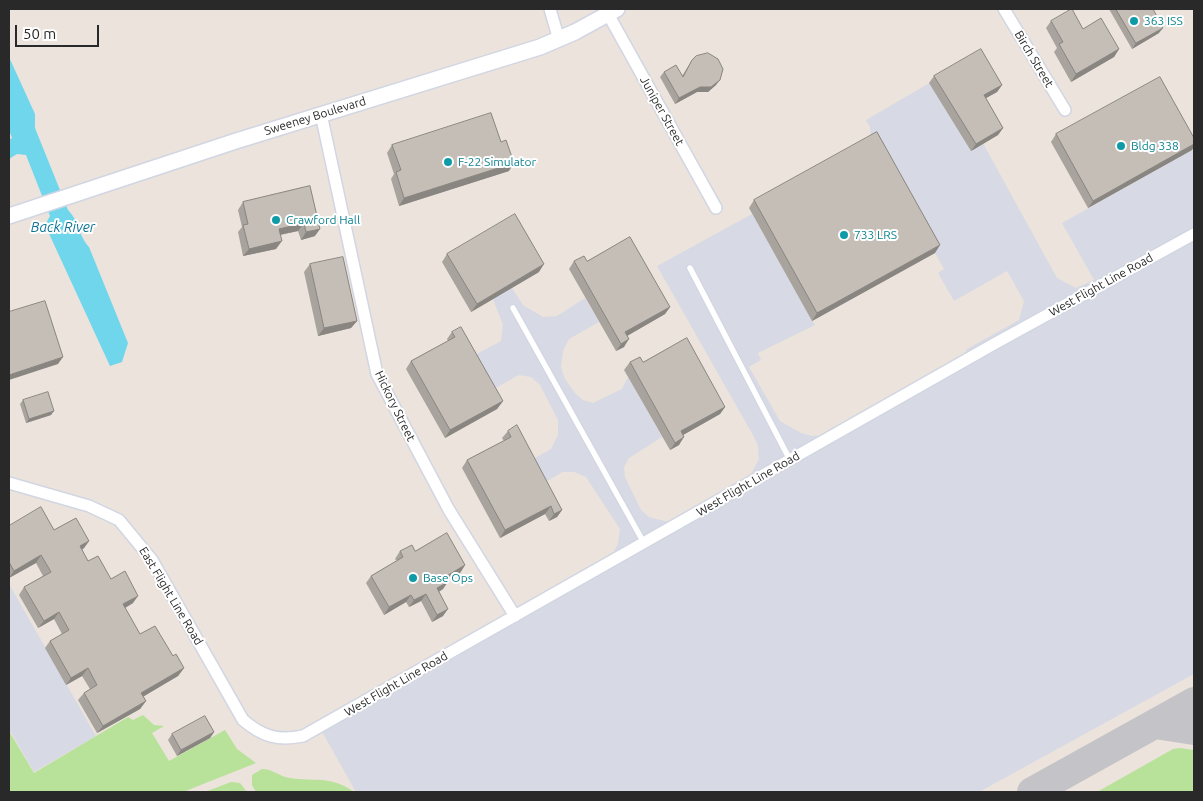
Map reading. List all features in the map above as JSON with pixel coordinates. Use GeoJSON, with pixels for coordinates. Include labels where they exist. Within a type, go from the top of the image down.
{"type":"FeatureCollection","features":[{"type":"Feature","properties":{"kind":"main road","name":"Sweeney Boulevard"},"geometry":{"type":"LineString","coordinates":[[9,216],[321,114],[559,40],[613,11]]}},
{"type":"Feature","properties":{"kind":"street"},"geometry":{"type":"LineString","coordinates":[[550,9],[559,40]]}},
{"type":"Feature","properties":{"kind":"street","name":"Birch Street"},"geometry":{"type":"LineString","coordinates":[[1004,9],[1065,110]]}},
{"type":"Feature","properties":{"kind":"street","name":"Juniper Street"},"geometry":{"type":"LineString","coordinates":[[613,11],[716,208]]}},
{"type":"Feature","properties":{"kind":"street","name":"Hickory Street"},"geometry":{"type":"LineString","coordinates":[[321,114],[377,374],[449,510],[514,616]]}},
{"type":"Feature","properties":{"kind":"street","name":"West Flight Line Road"},"geometry":{"type":"LineString","coordinates":[[303,736],[1194,234]]}},
{"type":"Feature","properties":{"kind":"street","name":"East Flight Line Road"},"geometry":{"type":"LineString","coordinates":[[9,483],[89,506],[119,520],[138,540],[152,560],[243,720],[257,732],[271,738],[285,740],[303,736]]}},
{"type":"Feature","properties":{"kind":"lane"},"geometry":{"type":"LineString","coordinates":[[690,268],[790,460]]}},
{"type":"Feature","properties":{"kind":"lane"},"geometry":{"type":"LineString","coordinates":[[513,308],[644,543]]}},
{"type":"Feature","properties":{"kind":"shaded area"},"geometry":{"type":"Polygon","coordinates":[[[945,74],[1057,278],[1076,288],[1094,280],[1062,223],[1194,149],[1194,674],[979,792],[356,792],[316,721],[613,553],[618,544],[620,529],[586,477],[574,472],[563,472],[540,485],[528,462],[551,449],[558,435],[558,420],[540,385],[531,377],[519,375],[488,392],[469,358],[501,341],[503,325],[493,299],[512,288],[523,305],[543,317],[557,316],[585,298],[599,322],[569,339],[563,351],[561,367],[565,379],[575,393],[583,400],[593,403],[622,389],[628,377],[662,437],[629,458],[624,467],[625,477],[641,510],[649,517],[669,522],[749,478],[759,459],[758,446],[754,437],[657,266],[752,214],[815,325],[758,353],[761,360],[749,367],[780,421],[801,433],[812,436],[822,435],[965,354],[967,349],[1019,320],[1024,301],[1007,271],[954,301],[938,273],[944,269],[871,139],[870,127],[866,120],[945,74]]]}},
{"type":"Feature","properties":{"kind":"shaded area"},"geometry":{"type":"Polygon","coordinates":[[[9,584],[96,736],[34,772],[9,729],[9,584]]]}},
{"type":"Feature","properties":{"kind":"green space"},"geometry":{"type":"Polygon","coordinates":[[[143,715],[154,725],[164,726],[152,733],[169,761],[225,730],[237,749],[256,763],[183,792],[9,792],[9,731],[34,773],[128,717],[133,720],[143,715]]]}},
{"type":"Feature","properties":{"kind":"green space"},"geometry":{"type":"Polygon","coordinates":[[[1173,749],[1194,750],[1194,792],[1097,792],[1173,749]]]}},
{"type":"Feature","properties":{"kind":"green space"},"geometry":{"type":"Polygon","coordinates":[[[262,769],[294,779],[337,783],[354,792],[256,792],[252,785],[252,775],[262,769]]]}},
{"type":"Feature","properties":{"kind":"green space"},"geometry":{"type":"Polygon","coordinates":[[[231,782],[240,783],[247,792],[205,792],[231,782]]]}},
{"type":"Feature","properties":{"kind":"water","name":"Back River"},"geometry":{"type":"Polygon","coordinates":[[[9,57],[35,114],[35,128],[68,210],[89,247],[128,343],[122,362],[110,366],[45,225],[50,216],[26,155],[17,154],[9,159],[9,140],[12,138],[9,130],[9,57]]]}},
{"type":"Feature","properties":{"kind":"building"},"geometry":{"type":"Polygon","coordinates":[[[1072,9],[1083,29],[1101,18],[1119,49],[1076,74],[1059,44],[1063,42],[1051,21],[1072,9]]]}},
{"type":"Feature","properties":{"kind":"building","name":"363 ISS"},"geometry":{"type":"Polygon","coordinates":[[[1116,9],[1153,9],[1163,28],[1136,43],[1116,9]]]}},
{"type":"Feature","properties":{"kind":"building"},"geometry":{"type":"Polygon","coordinates":[[[981,49],[1002,85],[984,95],[1003,128],[976,144],[934,76],[981,49]]]}},
{"type":"Feature","properties":{"kind":"building"},"geometry":{"type":"Polygon","coordinates":[[[708,53],[718,59],[723,69],[720,80],[711,87],[700,87],[679,98],[664,72],[676,65],[683,77],[696,56],[708,53]]]}},
{"type":"Feature","properties":{"kind":"building","name":"Bldg 338"},"geometry":{"type":"Polygon","coordinates":[[[1160,77],[1194,138],[1194,144],[1093,201],[1056,134],[1160,77]]]}},
{"type":"Feature","properties":{"kind":"building","name":"F-22 Simulator"},"geometry":{"type":"Polygon","coordinates":[[[491,113],[501,142],[506,140],[514,163],[404,198],[396,172],[401,170],[392,145],[491,113]]]}},
{"type":"Feature","properties":{"kind":"building","name":"733 LRS"},"geometry":{"type":"Polygon","coordinates":[[[877,132],[940,245],[817,313],[754,200],[877,132]]]}},
{"type":"Feature","properties":{"kind":"building","name":"Crawford Hall"},"geometry":{"type":"Polygon","coordinates":[[[310,186],[320,229],[306,232],[304,223],[279,229],[282,241],[249,249],[243,225],[248,224],[243,202],[310,186]]]}},
{"type":"Feature","properties":{"kind":"building"},"geometry":{"type":"Polygon","coordinates":[[[515,214],[544,264],[477,304],[447,254],[515,214]]]}},
{"type":"Feature","properties":{"kind":"building"},"geometry":{"type":"Polygon","coordinates":[[[630,237],[670,307],[625,332],[629,339],[621,344],[574,261],[584,256],[587,261],[630,237]]]}},
{"type":"Feature","properties":{"kind":"building"},"geometry":{"type":"Polygon","coordinates":[[[343,257],[357,321],[324,328],[310,264],[343,257]]]}},
{"type":"Feature","properties":{"kind":"building"},"geometry":{"type":"Polygon","coordinates":[[[45,301],[63,357],[9,375],[9,312],[45,301]]]}},
{"type":"Feature","properties":{"kind":"building"},"geometry":{"type":"Polygon","coordinates":[[[461,327],[503,401],[450,430],[411,361],[455,337],[452,332],[461,327]]]}},
{"type":"Feature","properties":{"kind":"building"},"geometry":{"type":"Polygon","coordinates":[[[687,338],[725,407],[681,431],[684,437],[675,443],[630,362],[640,357],[643,362],[687,338]]]}},
{"type":"Feature","properties":{"kind":"building"},"geometry":{"type":"Polygon","coordinates":[[[48,392],[54,411],[29,419],[23,400],[48,392]]]}},
{"type":"Feature","properties":{"kind":"building"},"geometry":{"type":"Polygon","coordinates":[[[517,425],[562,510],[554,514],[551,506],[505,530],[467,460],[511,437],[508,431],[517,425]]]}},
{"type":"Feature","properties":{"kind":"building"},"geometry":{"type":"Polygon","coordinates":[[[41,507],[54,530],[76,518],[89,541],[80,546],[88,561],[98,556],[111,579],[125,571],[138,596],[123,604],[140,634],[155,626],[173,656],[176,654],[184,668],[141,693],[146,701],[103,726],[84,693],[97,685],[88,668],[71,678],[50,641],[69,630],[59,612],[44,621],[24,587],[51,572],[41,555],[14,571],[9,562],[9,526],[41,507]]]}},
{"type":"Feature","properties":{"kind":"building","name":"Base Ops"},"geometry":{"type":"Polygon","coordinates":[[[447,533],[465,565],[445,577],[448,582],[437,588],[448,609],[437,615],[426,594],[414,600],[411,595],[389,607],[371,576],[403,557],[400,551],[412,545],[415,551],[447,533]]]}},
{"type":"Feature","properties":{"kind":"building"},"geometry":{"type":"Polygon","coordinates":[[[205,716],[214,732],[181,750],[172,734],[205,716]]]}},
{"type":"Feature","properties":{"kind":"taxiway"},"geometry":{"type":"LineString","coordinates":[[1032,792],[1194,702]]}},
{"type":"Feature","properties":{"kind":"taxiway"},"geometry":{"type":"LineString","coordinates":[[1155,724],[1194,730]]}},
{"type":"Feature","properties":{"kind":"place","name":"363 ISS"},"geometry":{"type":"Point","coordinates":[1134,21]}},
{"type":"Feature","properties":{"kind":"place","name":"Bldg 338"},"geometry":{"type":"Point","coordinates":[1121,146]}},
{"type":"Feature","properties":{"kind":"place","name":"F-22 Simulator"},"geometry":{"type":"Point","coordinates":[448,162]}},
{"type":"Feature","properties":{"kind":"place","name":"Crawford Hall"},"geometry":{"type":"Point","coordinates":[276,220]}},
{"type":"Feature","properties":{"kind":"place","name":"733 LRS"},"geometry":{"type":"Point","coordinates":[844,235]}},
{"type":"Feature","properties":{"kind":"place","name":"Base Ops"},"geometry":{"type":"Point","coordinates":[413,578]}}]}
